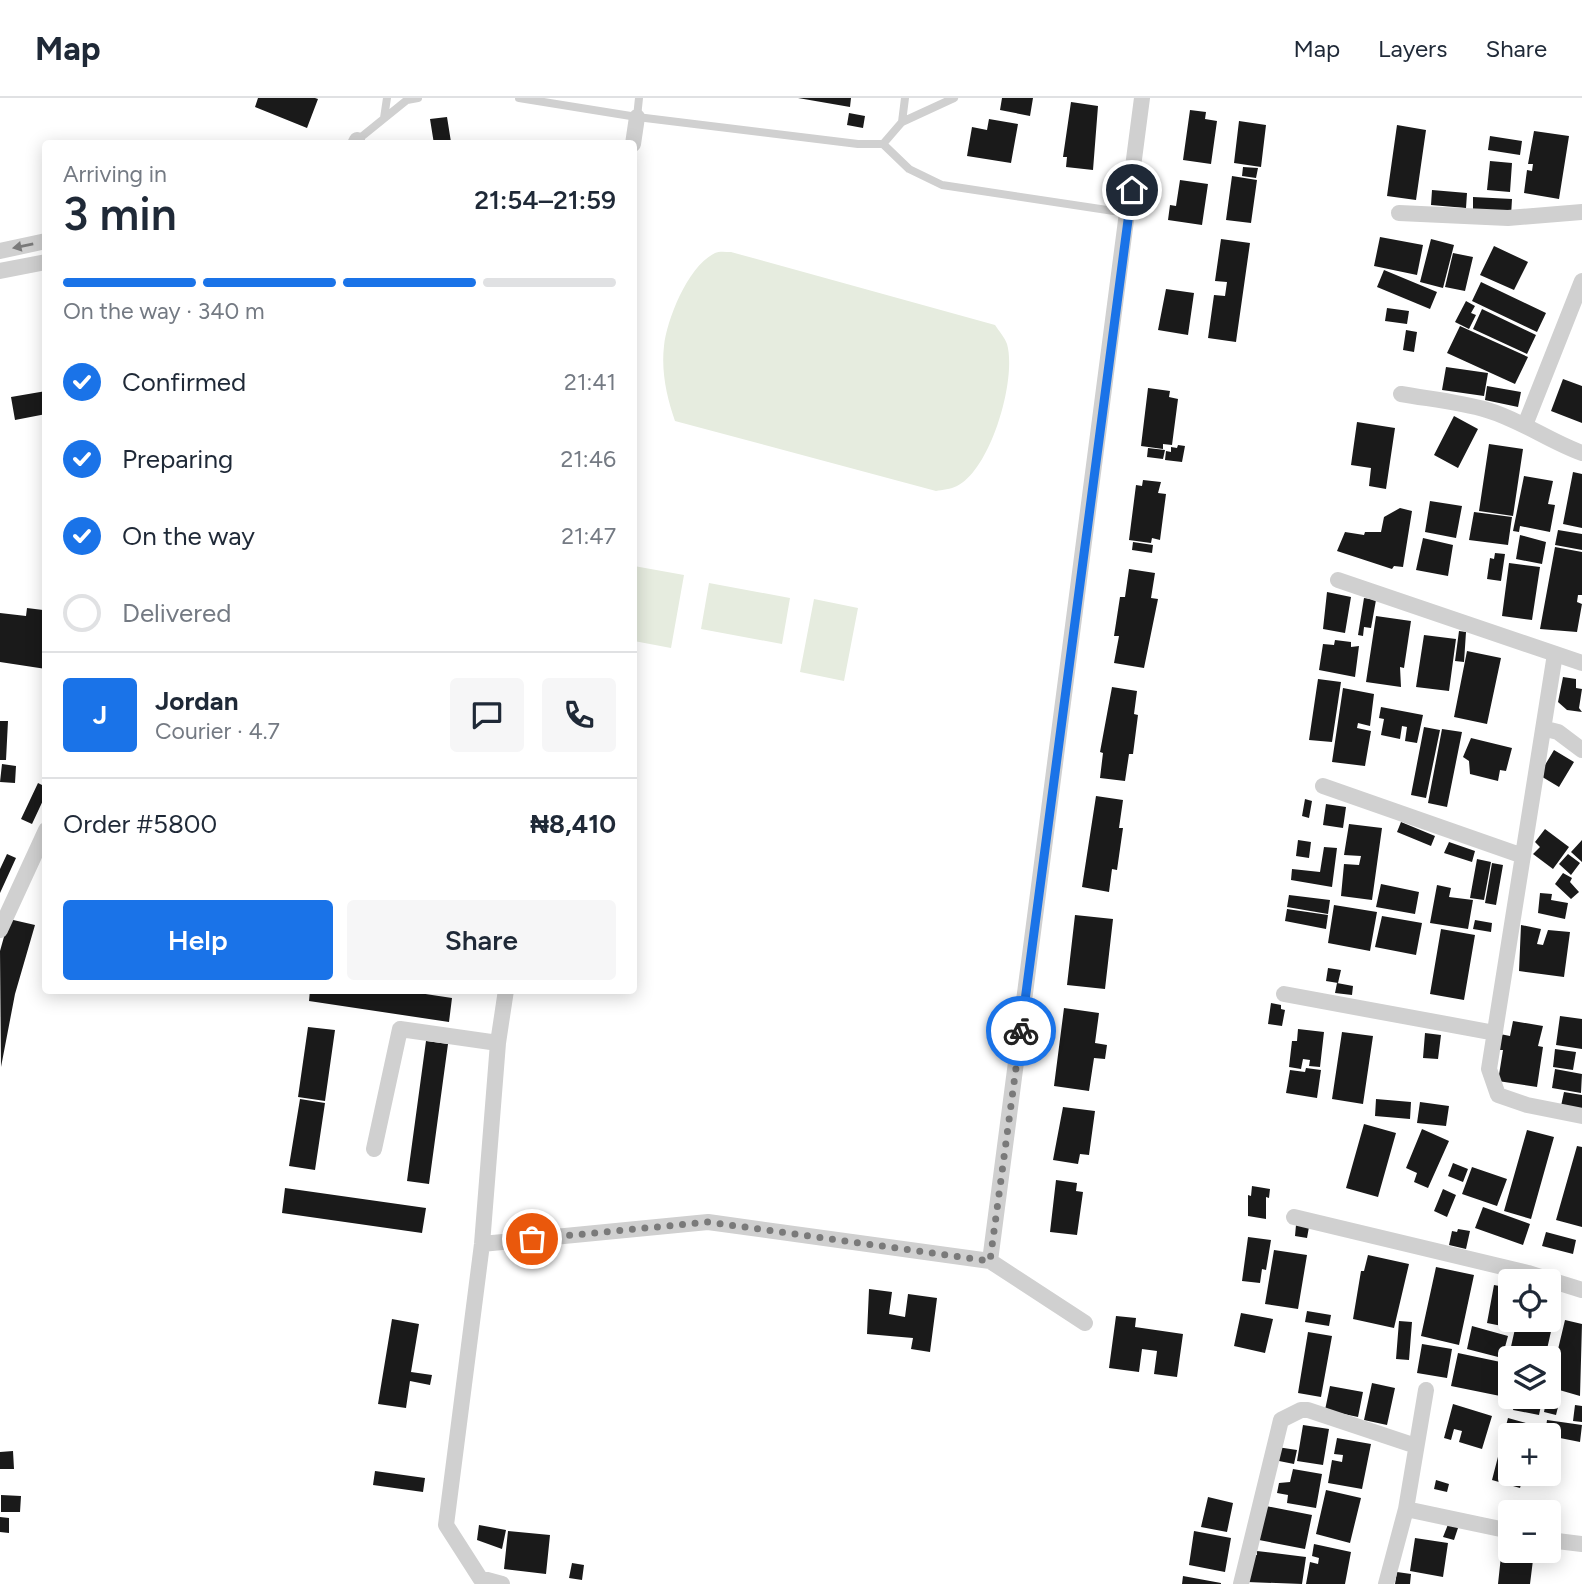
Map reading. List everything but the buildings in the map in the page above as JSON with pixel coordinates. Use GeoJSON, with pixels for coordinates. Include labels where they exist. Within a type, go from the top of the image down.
{"type":"FeatureCollection","features":[{"type":"Feature","properties":{"kind":"street"},"geometry":{"type":"LineString","coordinates":[[990,1261],[1142,98]]}},
{"type":"Feature","properties":{"kind":"street"},"geometry":{"type":"LineString","coordinates":[[634,140],[637,117]]}},
{"type":"Feature","properties":{"kind":"street"},"geometry":{"type":"LineString","coordinates":[[1399,213],[1508,218],[1582,212]]}},
{"type":"Feature","properties":{"kind":"street"},"geometry":{"type":"LineString","coordinates":[[0,251],[42,242]]}},
{"type":"Feature","properties":{"kind":"street"},"geometry":{"type":"LineString","coordinates":[[0,271],[42,263]]}},
{"type":"Feature","properties":{"kind":"street"},"geometry":{"type":"LineString","coordinates":[[1524,425],[1582,281]]}},
{"type":"Feature","properties":{"kind":"street"},"geometry":{"type":"LineString","coordinates":[[1401,394],[1487,410],[1524,425],[1550,441],[1582,453]]}},
{"type":"Feature","properties":{"kind":"street"},"geometry":{"type":"LineString","coordinates":[[1339,580],[1432,609],[1582,663]]}},
{"type":"Feature","properties":{"kind":"street"},"geometry":{"type":"LineString","coordinates":[[1555,654],[1546,729],[1489,1069],[1498,1095],[1527,1105],[1582,1116]]}},
{"type":"Feature","properties":{"kind":"street"},"geometry":{"type":"LineString","coordinates":[[1546,729],[1558,732],[1582,750]]}},
{"type":"Feature","properties":{"kind":"street"},"geometry":{"type":"LineString","coordinates":[[1323,786],[1523,856]]}},
{"type":"Feature","properties":{"kind":"street"},"geometry":{"type":"LineString","coordinates":[[0,930],[42,839]]}},
{"type":"Feature","properties":{"kind":"street"},"geometry":{"type":"LineString","coordinates":[[502,1584],[481,1578],[446,1525],[482,1244],[498,1043],[505,994]]}},
{"type":"Feature","properties":{"kind":"street"},"geometry":{"type":"LineString","coordinates":[[1284,994],[1494,1033]]}},
{"type":"Feature","properties":{"kind":"street"},"geometry":{"type":"LineString","coordinates":[[374,1149],[400,1029],[498,1043]]}},
{"type":"Feature","properties":{"kind":"street"},"geometry":{"type":"LineString","coordinates":[[1294,1217],[1528,1273],[1582,1290]]}},
{"type":"Feature","properties":{"kind":"street"},"geometry":{"type":"LineString","coordinates":[[482,1244],[708,1222],[990,1261],[1085,1323]]}},
{"type":"Feature","properties":{"kind":"street"},"geometry":{"type":"LineString","coordinates":[[1386,1584],[1406,1509],[1426,1390]]}},
{"type":"Feature","properties":{"kind":"street"},"geometry":{"type":"LineString","coordinates":[[1241,1584],[1281,1420],[1301,1410],[1308,1410],[1416,1446]]}},
{"type":"Feature","properties":{"kind":"street"},"geometry":{"type":"LineString","coordinates":[[1406,1509],[1498,1528]]}},
{"type":"Feature","properties":{"kind":"street"},"geometry":{"type":"LineString","coordinates":[[1561,1541],[1582,1544]]}},
{"type":"Feature","properties":{"kind":"lane"},"geometry":{"type":"LineString","coordinates":[[384,118],[387,98]]}},
{"type":"Feature","properties":{"kind":"lane"},"geometry":{"type":"LineString","coordinates":[[357,140],[407,100],[418,98]]}},
{"type":"Feature","properties":{"kind":"lane"},"geometry":{"type":"LineString","coordinates":[[519,98],[637,117],[858,144],[883,144],[909,169],[942,186],[1129,213]]}},
{"type":"Feature","properties":{"kind":"lane"},"geometry":{"type":"LineString","coordinates":[[637,117],[639,98]]}},
{"type":"Feature","properties":{"kind":"lane"},"geometry":{"type":"LineString","coordinates":[[902,122],[905,98]]}},
{"type":"Feature","properties":{"kind":"lane"},"geometry":{"type":"LineString","coordinates":[[883,144],[902,122],[954,98]]}},
{"type":"Feature","properties":{"kind":"shaded area"},"geometry":{"type":"Polygon","coordinates":[[[731,252],[995,325],[1007,344],[1009,359],[1005,400],[981,462],[969,476],[957,486],[936,491],[675,421],[667,394],[663,365],[669,322],[680,294],[696,269],[715,253],[731,252]]]}},
{"type":"Feature","properties":{"kind":"shaded area"},"geometry":{"type":"Polygon","coordinates":[[[637,567],[684,575],[671,648],[637,642],[637,567]]]}},
{"type":"Feature","properties":{"kind":"shaded area"},"geometry":{"type":"Polygon","coordinates":[[[709,583],[790,598],[782,644],[701,629],[709,583]]]}},
{"type":"Feature","properties":{"kind":"shaded area"},"geometry":{"type":"Polygon","coordinates":[[[814,599],[858,608],[844,681],[800,672],[814,599]]]}},
{"type":"Feature","properties":{"kind":"way so far"},"geometry":{"type":"LineString","coordinates":[[532,1239],[708,1222],[990,1261],[1021,1031]]}},
{"type":"Feature","properties":{"kind":"route"},"geometry":{"type":"LineString","coordinates":[[1021,1031],[1132,190]]}}]}
